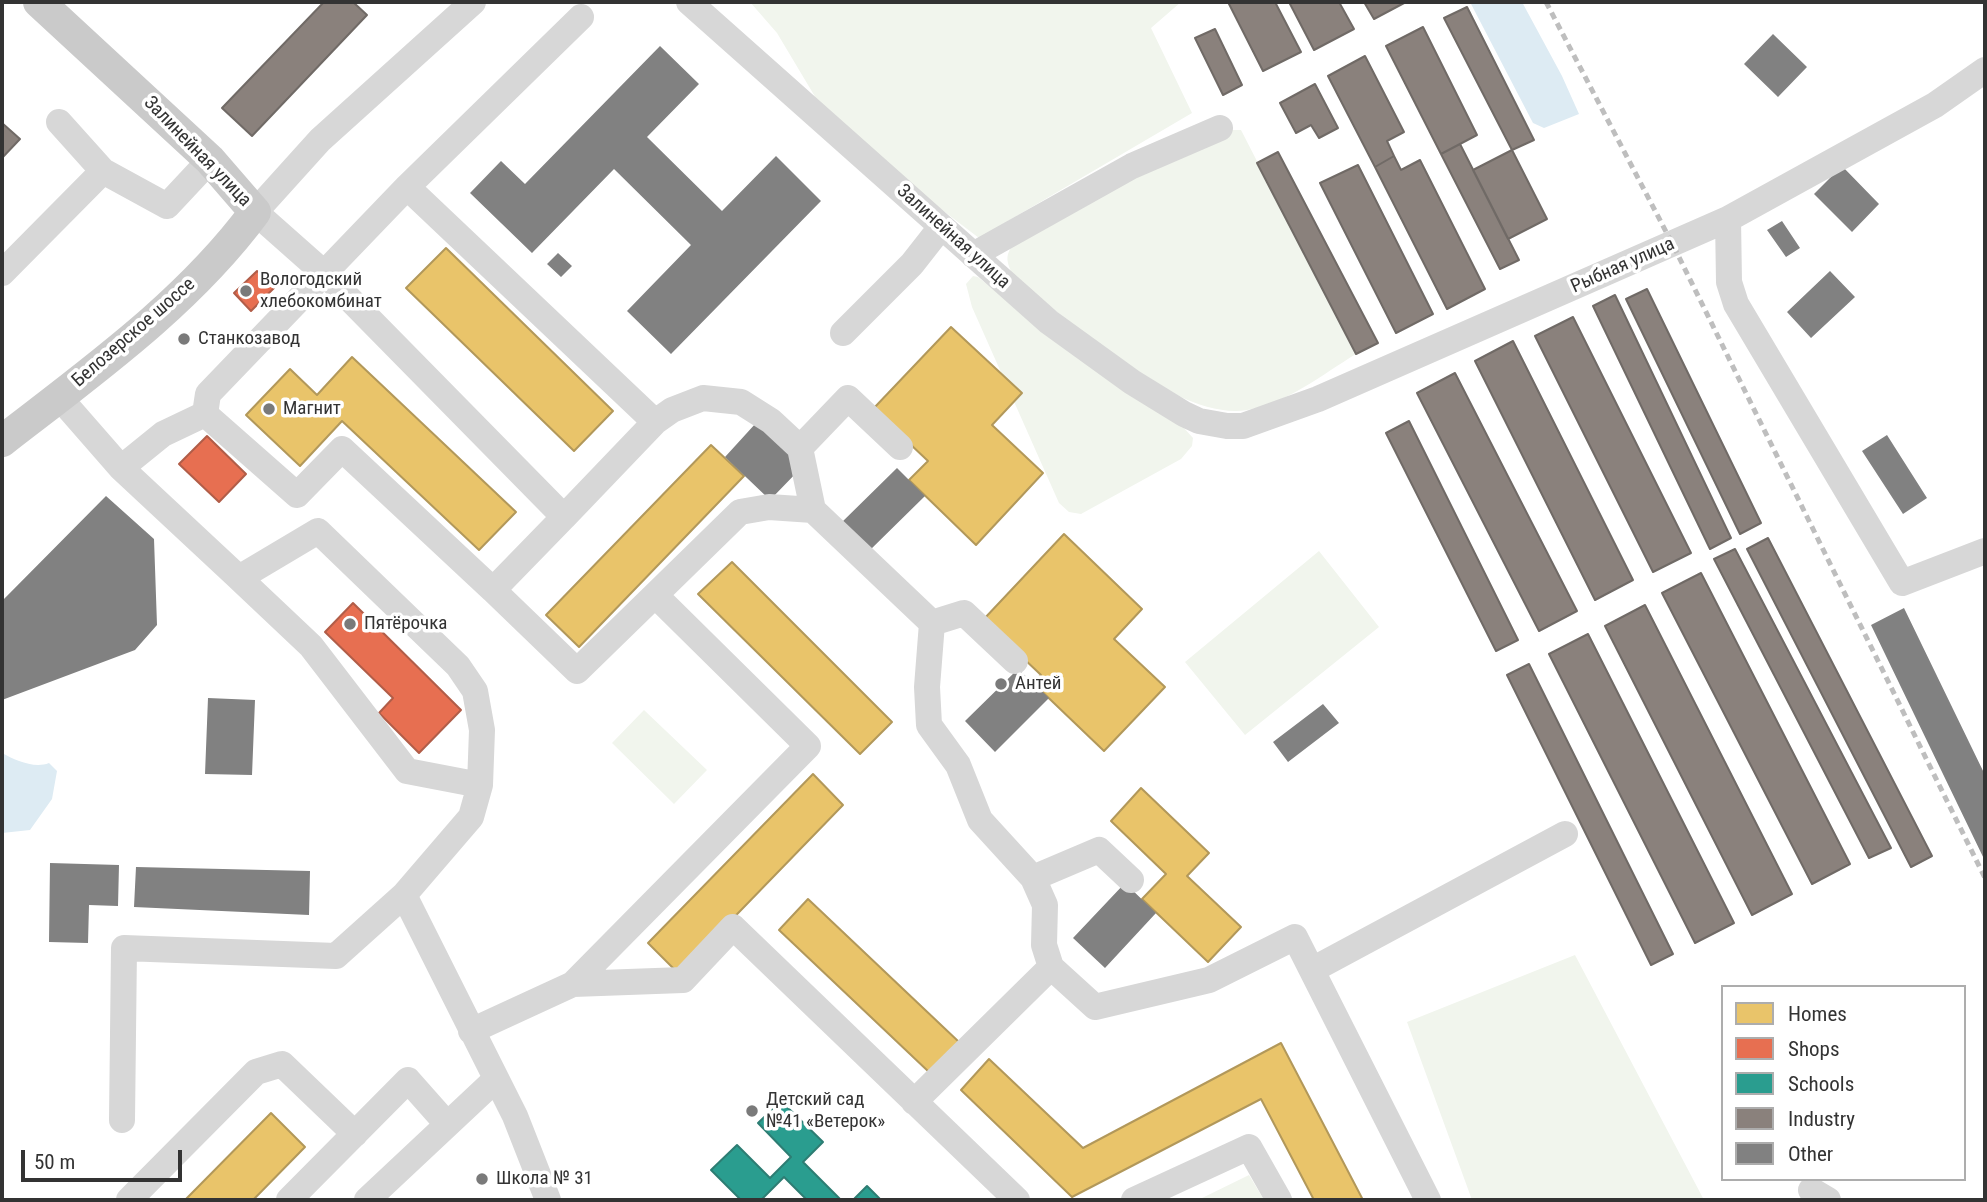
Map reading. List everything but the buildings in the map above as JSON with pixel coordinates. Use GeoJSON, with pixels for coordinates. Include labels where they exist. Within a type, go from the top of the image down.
{"type":"FeatureCollection","features":[{"type":"Feature","properties":{"kind":"main road","name":"Залинейная улица"},"geometry":{"type":"LineString","coordinates":[[39,2],[210,160],[255,212]]}},
{"type":"Feature","properties":{"kind":"main road","name":"Белозерское шоссе"},"geometry":{"type":"LineString","coordinates":[[2,441],[59,397],[211,266],[255,212]]}},
{"type":"Feature","properties":{"kind":"street","name":"Залинейная улица"},"geometry":{"type":"LineString","coordinates":[[255,212],[320,140],[473,2]]}},
{"type":"Feature","properties":{"kind":"street","name":"Залинейная улица"},"geometry":{"type":"LineString","coordinates":[[689,2],[1049,322],[1168,405],[1199,421],[1243,426]]}},
{"type":"Feature","properties":{"kind":"street"},"geometry":{"type":"LineString","coordinates":[[205,415],[208,394],[407,187],[581,17]]}},
{"type":"Feature","properties":{"kind":"street","name":"Рыбная улица"},"geometry":{"type":"LineString","coordinates":[[1243,426],[1279,415],[1397,366],[1728,219],[1935,106],[1985,70]]}},
{"type":"Feature","properties":{"kind":"street"},"geometry":{"type":"LineString","coordinates":[[59,122],[103,171],[167,206],[210,160]]}},
{"type":"Feature","properties":{"kind":"street"},"geometry":{"type":"LineString","coordinates":[[973,255],[1132,166],[1220,128]]}},
{"type":"Feature","properties":{"kind":"street"},"geometry":{"type":"LineString","coordinates":[[2,273],[103,171]]}},
{"type":"Feature","properties":{"kind":"street"},"geometry":{"type":"LineString","coordinates":[[407,187],[655,422]]}},
{"type":"Feature","properties":{"kind":"street"},"geometry":{"type":"LineString","coordinates":[[255,212],[324,274],[564,517]]}},
{"type":"Feature","properties":{"kind":"street"},"geometry":{"type":"LineString","coordinates":[[1728,219],[1729,282],[1736,304],[1902,583],[1985,551]]}},
{"type":"Feature","properties":{"kind":"street"},"geometry":{"type":"LineString","coordinates":[[843,333],[912,264],[941,227]]}},
{"type":"Feature","properties":{"kind":"street"},"geometry":{"type":"LineString","coordinates":[[59,397],[121,468],[311,646],[407,771],[480,786]]}},
{"type":"Feature","properties":{"kind":"street"},"geometry":{"type":"LineString","coordinates":[[493,590],[655,422],[672,410],[703,398],[741,402],[771,421],[800,448],[813,510],[932,623]]}},
{"type":"Feature","properties":{"kind":"street"},"geometry":{"type":"LineString","coordinates":[[800,448],[848,398],[900,447]]}},
{"type":"Feature","properties":{"kind":"street"},"geometry":{"type":"LineString","coordinates":[[121,468],[163,434],[205,415]]}},
{"type":"Feature","properties":{"kind":"street"},"geometry":{"type":"LineString","coordinates":[[205,415],[297,495],[342,449],[577,671],[740,512],[769,507],[813,510]]}},
{"type":"Feature","properties":{"kind":"street"},"geometry":{"type":"LineString","coordinates":[[122,1120],[124,948],[335,956],[404,895],[471,817],[480,786],[482,730],[475,691],[458,666],[318,531],[239,578]]}},
{"type":"Feature","properties":{"kind":"street"},"geometry":{"type":"LineString","coordinates":[[471,1031],[573,984],[808,746],[655,595]]}},
{"type":"Feature","properties":{"kind":"street"},"geometry":{"type":"LineString","coordinates":[[932,623],[964,613],[1015,661]]}},
{"type":"Feature","properties":{"kind":"street"},"geometry":{"type":"LineString","coordinates":[[932,623],[927,687],[929,725],[958,765],[980,820],[1033,878],[1045,905],[1044,945],[1051,967],[1095,1007],[1209,980],[1295,937],[1428,1200]]}},
{"type":"Feature","properties":{"kind":"street"},"geometry":{"type":"LineString","coordinates":[[1312,970],[1565,834]]}},
{"type":"Feature","properties":{"kind":"street"},"geometry":{"type":"LineString","coordinates":[[1033,878],[1098,850],[1131,880]]}},
{"type":"Feature","properties":{"kind":"street"},"geometry":{"type":"LineString","coordinates":[[404,895],[532,1154],[548,1200]]}},
{"type":"Feature","properties":{"kind":"street"},"geometry":{"type":"LineString","coordinates":[[573,984],[683,980],[733,927],[1017,1200]]}},
{"type":"Feature","properties":{"kind":"street"},"geometry":{"type":"LineString","coordinates":[[914,1102],[1051,967]]}},
{"type":"Feature","properties":{"kind":"street"},"geometry":{"type":"LineString","coordinates":[[129,1200],[256,1072],[282,1064],[355,1134]]}},
{"type":"Feature","properties":{"kind":"street"},"geometry":{"type":"LineString","coordinates":[[289,1200],[408,1080],[447,1124]]}},
{"type":"Feature","properties":{"kind":"street"},"geometry":{"type":"LineString","coordinates":[[367,1200],[495,1080]]}},
{"type":"Feature","properties":{"kind":"street"},"geometry":{"type":"LineString","coordinates":[[1134,1200],[1249,1147],[1279,1200]]}},
{"type":"Feature","properties":{"kind":"shaded area"},"geometry":{"type":"Polygon","coordinates":[[[750,2],[1181,2],[1151,28],[1192,113],[979,238],[887,168],[820,105],[777,33],[750,2]]]}},
{"type":"Feature","properties":{"kind":"shaded area"},"geometry":{"type":"Polygon","coordinates":[[[1470,2],[1522,2],[1579,114],[1544,128],[1533,123],[1470,2]]]}},
{"type":"Feature","properties":{"kind":"shaded area"},"geometry":{"type":"Polygon","coordinates":[[[1231,130],[1241,130],[1356,354],[1290,395],[1262,407],[1247,410],[1219,409],[1188,400],[1155,384],[1122,363],[1060,315],[1012,273],[1008,264],[1008,253],[1016,241],[1090,199],[1231,130]]]}},
{"type":"Feature","properties":{"kind":"shaded area"},"geometry":{"type":"Polygon","coordinates":[[[973,276],[978,277],[1057,341],[1184,428],[1193,438],[1192,446],[1181,459],[1081,514],[1069,512],[1059,503],[972,307],[966,284],[973,276]]]}},
{"type":"Feature","properties":{"kind":"shaded area"},"geometry":{"type":"Polygon","coordinates":[[[1319,551],[1379,627],[1245,735],[1185,662],[1319,551]]]}},
{"type":"Feature","properties":{"kind":"shaded area"},"geometry":{"type":"Polygon","coordinates":[[[644,710],[707,770],[674,804],[612,743],[644,710]]]}},
{"type":"Feature","properties":{"kind":"shaded area"},"geometry":{"type":"Polygon","coordinates":[[[2,753],[31,764],[49,763],[57,771],[52,799],[30,830],[2,833],[2,753]]]}},
{"type":"Feature","properties":{"kind":"shaded area"},"geometry":{"type":"Polygon","coordinates":[[[1575,955],[1704,1200],[1472,1200],[1407,1022],[1575,955]]]}},
{"type":"Feature","properties":{"kind":"shaded area"},"geometry":{"type":"Polygon","coordinates":[[[1249,1175],[1264,1200],[1198,1200],[1249,1175]]]}},
{"type":"Feature","properties":{"kind":"railway"},"geometry":{"type":"LineString","coordinates":[[1546,2],[1673,245],[1985,878]]}},
{"type":"Feature","properties":{"kind":"place","name":"Вологодский хлебокомбинат"},"geometry":{"type":"Point","coordinates":[246,291]}},
{"type":"Feature","properties":{"kind":"place","name":"Станкозавод"},"geometry":{"type":"Point","coordinates":[184,339]}},
{"type":"Feature","properties":{"kind":"place","name":"Магнит"},"geometry":{"type":"Point","coordinates":[269,409]}},
{"type":"Feature","properties":{"kind":"place","name":"Пятёрочка"},"geometry":{"type":"Point","coordinates":[350,624]}},
{"type":"Feature","properties":{"kind":"place","name":"Антей"},"geometry":{"type":"Point","coordinates":[1001,684]}},
{"type":"Feature","properties":{"kind":"place","name":"Детский сад №41 «Ветерок»"},"geometry":{"type":"Point","coordinates":[752,1111]}},
{"type":"Feature","properties":{"kind":"place","name":"Школа № 31"},"geometry":{"type":"Point","coordinates":[482,1179]}}]}
